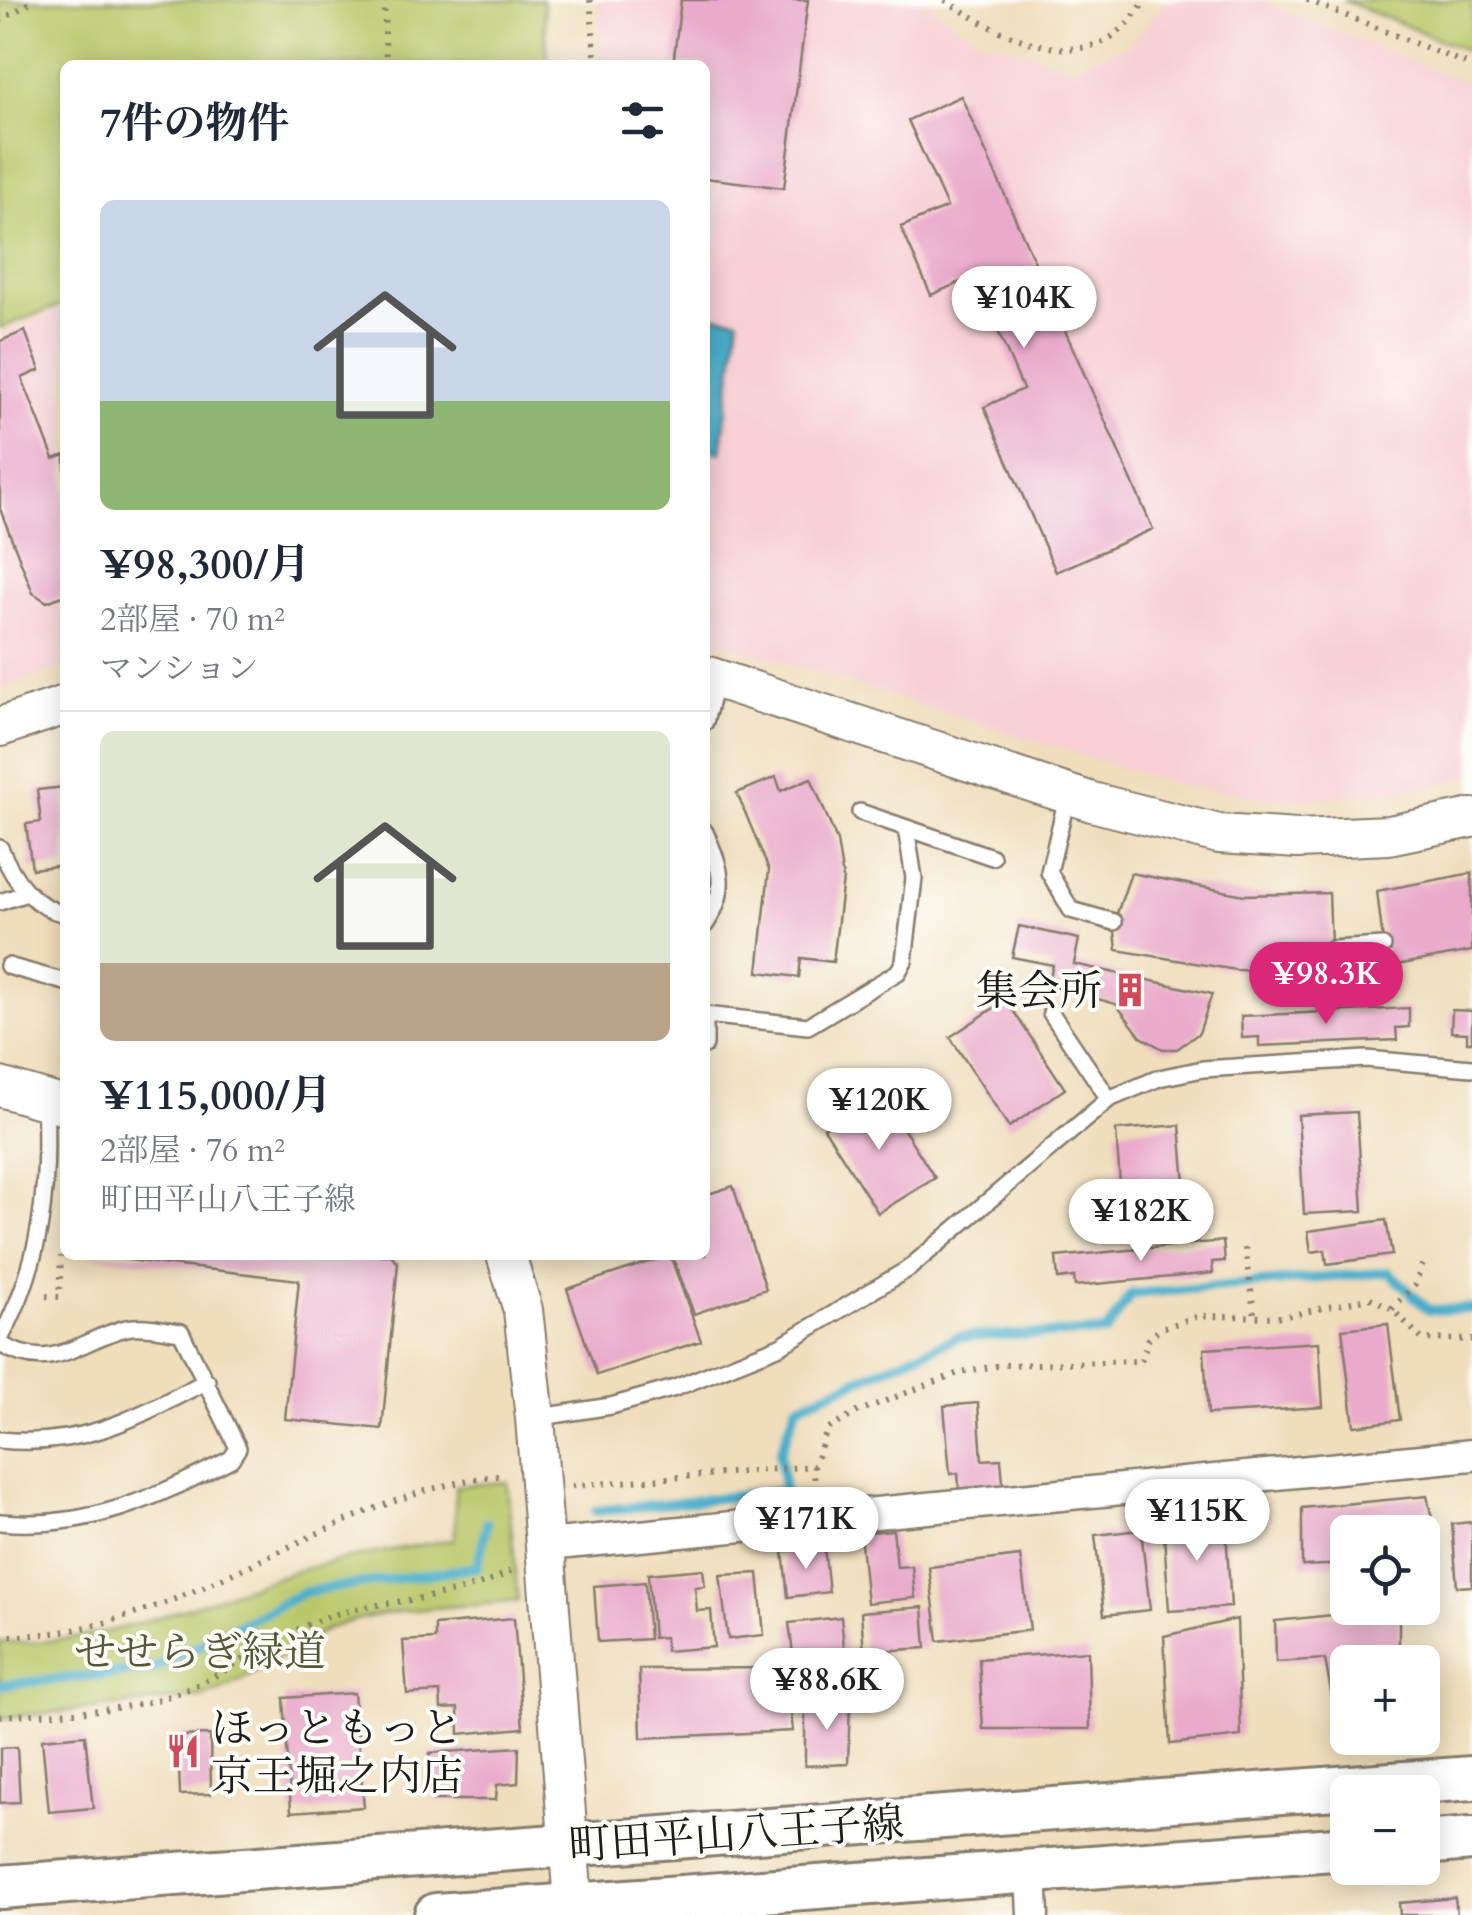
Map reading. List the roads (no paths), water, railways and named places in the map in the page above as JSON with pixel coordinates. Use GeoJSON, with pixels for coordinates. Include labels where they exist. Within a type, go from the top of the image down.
{"type":"FeatureCollection","features":[{"type":"Feature","properties":{"kind":"main road","name":"町田平山八王子線"},"geometry":{"type":"LineString","coordinates":[[0,1887],[1472,1778]]}},
{"type":"Feature","properties":{"kind":"main road"},"geometry":{"type":"LineString","coordinates":[[1440,1841],[1472,1839]]}},
{"type":"Feature","properties":{"kind":"main road","name":"町田平山八王子線"},"geometry":{"type":"LineString","coordinates":[[436,1915],[574,1910],[1330,1849]]}},
{"type":"Feature","properties":{"kind":"street"},"geometry":{"type":"LineString","coordinates":[[711,677],[1154,820],[1257,838],[1389,835],[1472,818]]}},
{"type":"Feature","properties":{"kind":"street"},"geometry":{"type":"LineString","coordinates":[[0,727],[60,706]]}},
{"type":"Feature","properties":{"kind":"street"},"geometry":{"type":"LineString","coordinates":[[0,1087],[55,1105]]}},
{"type":"Feature","properties":{"kind":"street"},"geometry":{"type":"LineString","coordinates":[[508,1260],[523,1310],[535,1418],[533,1555],[574,1910]]}},
{"type":"Feature","properties":{"kind":"street"},"geometry":{"type":"LineString","coordinates":[[533,1555],[1472,1455]]}},
{"type":"Feature","properties":{"kind":"street"},"geometry":{"type":"LineString","coordinates":[[1031,1871],[1033,1915]]}},
{"type":"Feature","properties":{"kind":"lane"},"geometry":{"type":"LineString","coordinates":[[1068,794],[1049,872],[1052,884],[1071,910],[1114,922]]}},
{"type":"Feature","properties":{"kind":"lane"},"geometry":{"type":"LineString","coordinates":[[860,812],[992,857]]}},
{"type":"Feature","properties":{"kind":"lane"},"geometry":{"type":"LineString","coordinates":[[710,1018],[808,1026],[898,972],[904,960],[914,878],[906,828]]}},
{"type":"Feature","properties":{"kind":"lane"},"geometry":{"type":"LineString","coordinates":[[710,844],[723,874],[723,888],[710,915]]}},
{"type":"Feature","properties":{"kind":"lane"},"geometry":{"type":"LineString","coordinates":[[0,848],[27,892],[46,909],[60,913]]}},
{"type":"Feature","properties":{"kind":"lane"},"geometry":{"type":"LineString","coordinates":[[0,902],[27,892]]}},
{"type":"Feature","properties":{"kind":"lane"},"geometry":{"type":"LineString","coordinates":[[1332,950],[1383,946]]}},
{"type":"Feature","properties":{"kind":"lane"},"geometry":{"type":"LineString","coordinates":[[8,966],[60,981]]}},
{"type":"Feature","properties":{"kind":"lane"},"geometry":{"type":"LineString","coordinates":[[1051,1013],[1109,1099]]}},
{"type":"Feature","properties":{"kind":"lane"},"geometry":{"type":"LineString","coordinates":[[535,1418],[611,1406],[675,1388],[780,1346],[908,1269],[1109,1099],[1159,1078],[1203,1069],[1366,1059],[1472,1068]]}},
{"type":"Feature","properties":{"kind":"lane"},"geometry":{"type":"LineString","coordinates":[[0,1522],[65,1523],[136,1506],[231,1459],[237,1442],[181,1332],[128,1327],[46,1358],[31,1359],[0,1342],[29,1281],[43,1223],[55,1105]]}},
{"type":"Feature","properties":{"kind":"lane"},"geometry":{"type":"LineString","coordinates":[[0,1440],[50,1442],[93,1434],[207,1381]]}},
{"type":"Feature","properties":{"kind":"water"},"geometry":{"type":"Polygon","coordinates":[[[710,315],[739,319],[721,452],[710,451],[710,315]]]}},
{"type":"Feature","properties":{"kind":"waterway"},"geometry":{"type":"LineString","coordinates":[[596,1511],[784,1491],[780,1453],[797,1406],[958,1337],[1106,1332],[1131,1294],[1389,1272],[1429,1310],[1472,1309]]}},
{"type":"Feature","properties":{"kind":"waterway"},"geometry":{"type":"LineString","coordinates":[[0,1685],[151,1670],[304,1592],[477,1567],[487,1523]]}},
{"type":"Feature","properties":{"kind":"place","name":"集会所"},"geometry":{"type":"Point","coordinates":[1130,990]}},
{"type":"Feature","properties":{"kind":"place","name":"ほっともっと 京王堀之内店"},"geometry":{"type":"Point","coordinates":[183,1751]}},
{"type":"Feature","properties":{"kind":"park label","name":"せせらぎ緑道"},"geometry":{"type":"Point","coordinates":[200,1651]}}]}
